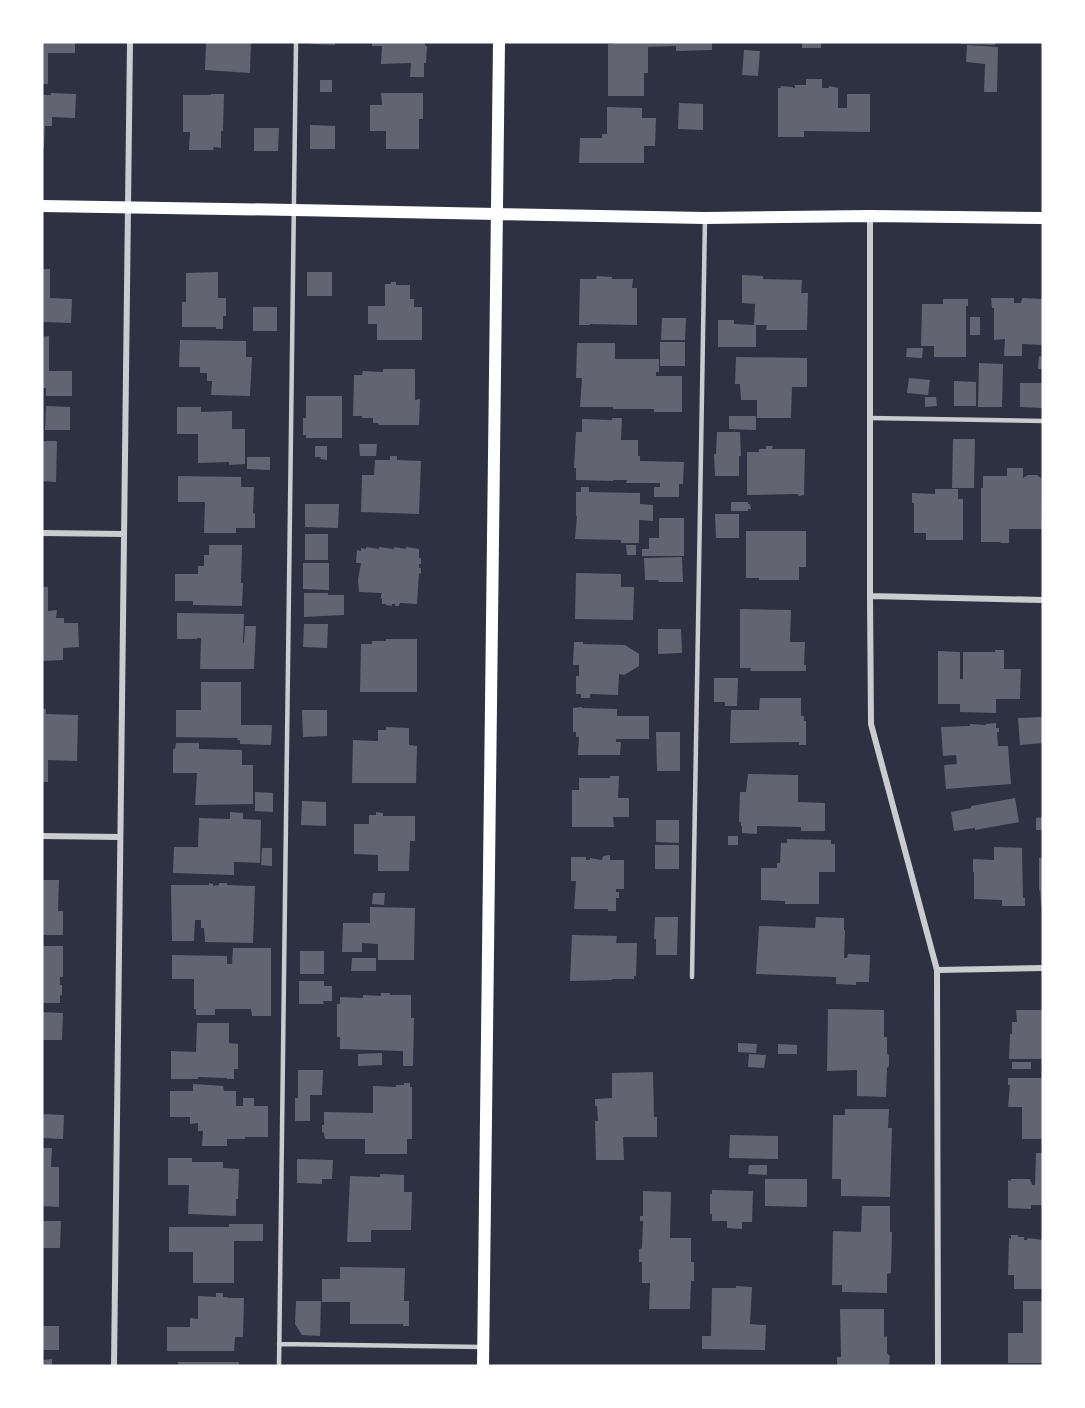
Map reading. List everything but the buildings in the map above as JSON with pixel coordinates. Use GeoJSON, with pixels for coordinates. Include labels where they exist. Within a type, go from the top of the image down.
{"type":"FeatureCollection","features":[{"type":"Feature","properties":{"kind":"main road"},"geometry":{"type":"LineString","coordinates":[[483,1366],[499,42]]}},
{"type":"Feature","properties":{"kind":"main road"},"geometry":{"type":"LineString","coordinates":[[42,206],[705,218],[870,216],[1043,218]]}},
{"type":"Feature","properties":{"kind":"street"},"geometry":{"type":"LineString","coordinates":[[114,1366],[130,42]]}},
{"type":"Feature","properties":{"kind":"street"},"geometry":{"type":"LineString","coordinates":[[870,216],[871,724],[937,970],[938,1366]]}},
{"type":"Feature","properties":{"kind":"street"},"geometry":{"type":"LineString","coordinates":[[42,533],[124,534]]}},
{"type":"Feature","properties":{"kind":"street"},"geometry":{"type":"LineString","coordinates":[[870,596],[1043,600]]}},
{"type":"Feature","properties":{"kind":"street"},"geometry":{"type":"LineString","coordinates":[[42,836],[120,837]]}},
{"type":"Feature","properties":{"kind":"street"},"geometry":{"type":"LineString","coordinates":[[937,970],[1043,968]]}},
{"type":"Feature","properties":{"kind":"lane"},"geometry":{"type":"LineString","coordinates":[[279,1366],[296,42]]}},
{"type":"Feature","properties":{"kind":"lane"},"geometry":{"type":"LineString","coordinates":[[692,977],[705,218]]}},
{"type":"Feature","properties":{"kind":"lane"},"geometry":{"type":"LineString","coordinates":[[870,418],[1043,421]]}},
{"type":"Feature","properties":{"kind":"lane"},"geometry":{"type":"LineString","coordinates":[[279,1344],[483,1347]]}}]}
